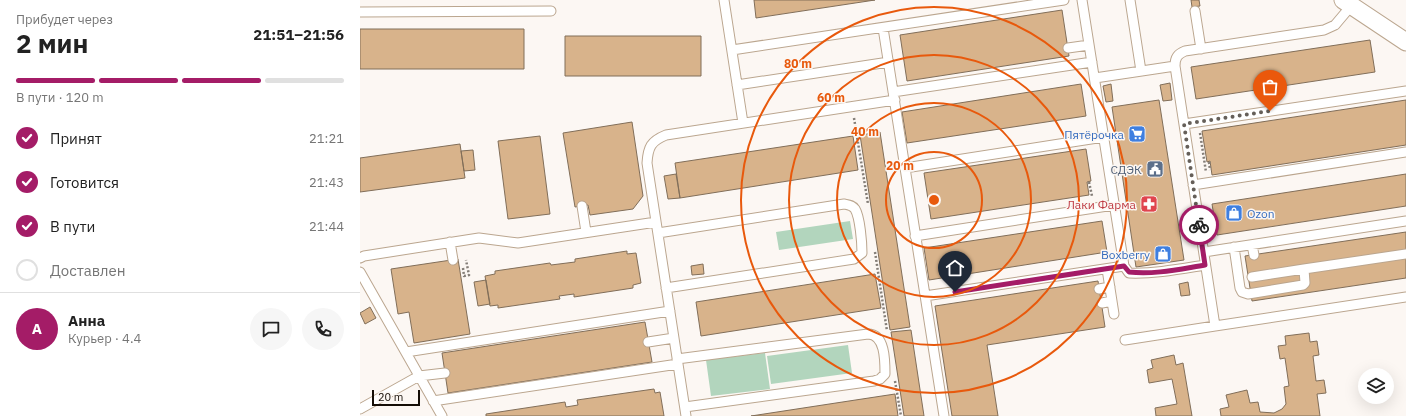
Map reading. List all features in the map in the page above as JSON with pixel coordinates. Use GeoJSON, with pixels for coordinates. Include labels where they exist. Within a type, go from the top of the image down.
{"type":"FeatureCollection","features":[{"type":"Feature","properties":{"kind":"street"},"geometry":{"type":"LineString","coordinates":[[1347,3],[1406,42]]}},
{"type":"Feature","properties":{"kind":"lane"},"geometry":{"type":"LineString","coordinates":[[724,0],[743,123]]}},
{"type":"Feature","properties":{"kind":"lane"},"geometry":{"type":"LineString","coordinates":[[732,50],[1064,0]]}},
{"type":"Feature","properties":{"kind":"lane"},"geometry":{"type":"LineString","coordinates":[[1082,0],[1124,266],[1129,272],[1150,274],[1205,265]]}},
{"type":"Feature","properties":{"kind":"lane"},"geometry":{"type":"LineString","coordinates":[[1130,0],[1141,71]]}},
{"type":"Feature","properties":{"kind":"lane"},"geometry":{"type":"LineString","coordinates":[[1053,2],[1055,11]]}},
{"type":"Feature","properties":{"kind":"lane"},"geometry":{"type":"LineString","coordinates":[[1215,326],[1175,59],[1179,54],[1201,49],[1330,28],[1341,19],[1347,3]]}},
{"type":"Feature","properties":{"kind":"lane"},"geometry":{"type":"LineString","coordinates":[[360,12],[551,11]]}},
{"type":"Feature","properties":{"kind":"lane"},"geometry":{"type":"LineString","coordinates":[[1195,11],[1201,49]]}},
{"type":"Feature","properties":{"kind":"lane"},"geometry":{"type":"LineString","coordinates":[[883,28],[944,416]]}},
{"type":"Feature","properties":{"kind":"lane"},"geometry":{"type":"LineString","coordinates":[[1068,48],[1089,44]]}},
{"type":"Feature","properties":{"kind":"lane"},"geometry":{"type":"LineString","coordinates":[[737,85],[889,62]]}},
{"type":"Feature","properties":{"kind":"lane"},"geometry":{"type":"LineString","coordinates":[[433,401],[678,362],[868,334],[874,334],[878,337],[882,344],[885,374],[880,379],[685,412],[678,362],[647,163],[648,148],[655,140],[666,135],[853,106],[894,96],[1092,62]]}},
{"type":"Feature","properties":{"kind":"lane"},"geometry":{"type":"LineString","coordinates":[[1094,78],[1175,66]]}},
{"type":"Feature","properties":{"kind":"lane"},"geometry":{"type":"LineString","coordinates":[[1184,124],[1211,125],[1406,91]]}},
{"type":"Feature","properties":{"kind":"lane"},"geometry":{"type":"LineString","coordinates":[[905,168],[1078,146],[1104,137]]}},
{"type":"Feature","properties":{"kind":"lane"},"geometry":{"type":"LineString","coordinates":[[1193,185],[1406,152]]}},
{"type":"Feature","properties":{"kind":"lane"},"geometry":{"type":"LineString","coordinates":[[658,233],[844,204],[850,205],[854,208],[861,240],[862,253],[854,259],[666,288]]}},
{"type":"Feature","properties":{"kind":"lane"},"geometry":{"type":"LineString","coordinates":[[915,236],[1114,205]]}},
{"type":"Feature","properties":{"kind":"lane"},"geometry":{"type":"LineString","coordinates":[[582,206],[586,232]]}},
{"type":"Feature","properties":{"kind":"lane"},"geometry":{"type":"LineString","coordinates":[[1204,252],[1406,221]]}},
{"type":"Feature","properties":{"kind":"lane"},"geometry":{"type":"LineString","coordinates":[[360,258],[364,256],[479,238],[518,243],[656,222]]}},
{"type":"Feature","properties":{"kind":"lane"},"geometry":{"type":"LineString","coordinates":[[450,242],[453,260]]}},
{"type":"Feature","properties":{"kind":"lane"},"geometry":{"type":"LineString","coordinates":[[1252,244],[1254,255]]}},
{"type":"Feature","properties":{"kind":"lane"},"geometry":{"type":"LineString","coordinates":[[1234,247],[1240,288],[1244,294],[1303,285],[1305,283],[1304,269]]}},
{"type":"Feature","properties":{"kind":"lane"},"geometry":{"type":"LineString","coordinates":[[1252,277],[1406,254]]}},
{"type":"Feature","properties":{"kind":"lane"},"geometry":{"type":"LineString","coordinates":[[925,296],[1124,266]]}},
{"type":"Feature","properties":{"kind":"lane"},"geometry":{"type":"LineString","coordinates":[[1107,269],[1114,314]]}},
{"type":"Feature","properties":{"kind":"lane"},"geometry":{"type":"LineString","coordinates":[[360,272],[442,416]]}},
{"type":"Feature","properties":{"kind":"lane"},"geometry":{"type":"LineString","coordinates":[[1099,289],[1110,287]]}},
{"type":"Feature","properties":{"kind":"lane"},"geometry":{"type":"LineString","coordinates":[[1125,340],[1406,297]]}},
{"type":"Feature","properties":{"kind":"lane"},"geometry":{"type":"LineString","coordinates":[[1102,303],[1112,301]]}},
{"type":"Feature","properties":{"kind":"lane"},"geometry":{"type":"LineString","coordinates":[[406,352],[670,312]]}},
{"type":"Feature","properties":{"kind":"lane"},"geometry":{"type":"LineString","coordinates":[[648,342],[674,338]]}},
{"type":"Feature","properties":{"kind":"lane"},"geometry":{"type":"LineString","coordinates":[[360,409],[419,376],[445,373]]}},
{"type":"Feature","properties":{"kind":"path"},"geometry":{"type":"LineString","coordinates":[[853,106],[868,208]]}},
{"type":"Feature","properties":{"kind":"path"},"geometry":{"type":"LineString","coordinates":[[1200,130],[1207,176]]}},
{"type":"Feature","properties":{"kind":"path"},"geometry":{"type":"LineString","coordinates":[[1089,182],[1091,194]]}},
{"type":"Feature","properties":{"kind":"path"},"geometry":{"type":"LineString","coordinates":[[874,246],[888,332]]}},
{"type":"Feature","properties":{"kind":"path"},"geometry":{"type":"LineString","coordinates":[[895,378],[900,416]]}},
{"type":"Feature","properties":{"kind":"green space"},"geometry":{"type":"Polygon","coordinates":[[[850,221],[853,239],[779,250],[776,232],[850,221]]]}},
{"type":"Feature","properties":{"kind":"green space"},"geometry":{"type":"Polygon","coordinates":[[[848,345],[852,373],[771,384],[767,356],[848,345]]]}},
{"type":"Feature","properties":{"kind":"green space"},"geometry":{"type":"Polygon","coordinates":[[[765,353],[770,389],[711,396],[706,360],[765,353]]]}},
{"type":"Feature","properties":{"kind":"building"},"geometry":{"type":"Polygon","coordinates":[[[754,0],[875,0],[756,18],[754,0]]]}},
{"type":"Feature","properties":{"kind":"building"},"geometry":{"type":"Polygon","coordinates":[[[1191,0],[1199,0],[1200,6],[1192,7],[1191,0]]]}},
{"type":"Feature","properties":{"kind":"building"},"geometry":{"type":"Polygon","coordinates":[[[1062,10],[1069,56],[907,81],[900,35],[1062,10]]]}},
{"type":"Feature","properties":{"kind":"building"},"geometry":{"type":"Polygon","coordinates":[[[360,29],[524,29],[524,69],[360,69],[360,29]]]}},
{"type":"Feature","properties":{"kind":"building"},"geometry":{"type":"Polygon","coordinates":[[[565,36],[701,36],[701,76],[565,76],[565,36]]]}},
{"type":"Feature","properties":{"kind":"building"},"geometry":{"type":"Polygon","coordinates":[[[1370,40],[1375,72],[1196,99],[1191,67],[1370,40]]]}},
{"type":"Feature","properties":{"kind":"building"},"geometry":{"type":"Polygon","coordinates":[[[1170,83],[1172,100],[1163,101],[1160,85],[1170,83]]]}},
{"type":"Feature","properties":{"kind":"building"},"geometry":{"type":"Polygon","coordinates":[[[1081,84],[1086,116],[907,143],[902,112],[1081,84]]]}},
{"type":"Feature","properties":{"kind":"building"},"geometry":{"type":"Polygon","coordinates":[[[1111,84],[1113,101],[1106,102],[1103,86],[1111,84]]]}},
{"type":"Feature","properties":{"kind":"building"},"geometry":{"type":"Polygon","coordinates":[[[1159,100],[1184,260],[1136,267],[1112,107],[1159,100]]]}},
{"type":"Feature","properties":{"kind":"building"},"geometry":{"type":"Polygon","coordinates":[[[1406,100],[1406,145],[1212,175],[1210,161],[1207,162],[1202,131],[1406,100]]]}},
{"type":"Feature","properties":{"kind":"building"},"geometry":{"type":"Polygon","coordinates":[[[632,122],[643,196],[633,209],[590,215],[588,205],[575,207],[563,133],[632,122]]]}},
{"type":"Feature","properties":{"kind":"building"},"geometry":{"type":"Polygon","coordinates":[[[880,132],[910,327],[890,330],[860,135],[880,132]]]}},
{"type":"Feature","properties":{"kind":"building"},"geometry":{"type":"Polygon","coordinates":[[[540,136],[550,214],[508,219],[498,141],[540,136]]]}},
{"type":"Feature","properties":{"kind":"building"},"geometry":{"type":"Polygon","coordinates":[[[853,136],[858,170],[680,198],[675,163],[853,136]]]}},
{"type":"Feature","properties":{"kind":"building"},"geometry":{"type":"Polygon","coordinates":[[[460,144],[465,178],[360,192],[360,158],[460,144]]]}},
{"type":"Feature","properties":{"kind":"building"},"geometry":{"type":"Polygon","coordinates":[[[1086,149],[1091,181],[1087,182],[1089,195],[931,219],[924,173],[1086,149]]]}},
{"type":"Feature","properties":{"kind":"building"},"geometry":{"type":"Polygon","coordinates":[[[473,150],[475,170],[464,171],[461,151],[473,150]]]}},
{"type":"Feature","properties":{"kind":"building"},"geometry":{"type":"Polygon","coordinates":[[[676,174],[680,198],[668,199],[664,176],[676,174]]]}},
{"type":"Feature","properties":{"kind":"building"},"geometry":{"type":"Polygon","coordinates":[[[1406,174],[1406,206],[1217,235],[1212,204],[1406,174]]]}},
{"type":"Feature","properties":{"kind":"building"},"geometry":{"type":"Polygon","coordinates":[[[1102,221],[1107,252],[929,280],[924,248],[1102,221]]]}},
{"type":"Feature","properties":{"kind":"building"},"geometry":{"type":"Polygon","coordinates":[[[1406,232],[1406,278],[1252,301],[1245,256],[1406,232]]]}},
{"type":"Feature","properties":{"kind":"building"},"geometry":{"type":"Polygon","coordinates":[[[627,251],[627,254],[636,253],[641,283],[633,285],[633,288],[574,297],[574,294],[559,296],[560,299],[498,308],[498,305],[490,306],[485,276],[495,274],[495,271],[550,263],[551,265],[575,262],[575,259],[627,251]]]}},
{"type":"Feature","properties":{"kind":"building"},"geometry":{"type":"Polygon","coordinates":[[[458,259],[470,334],[414,343],[409,312],[398,314],[391,269],[458,259]]]}},
{"type":"Feature","properties":{"kind":"building"},"geometry":{"type":"Polygon","coordinates":[[[703,264],[704,274],[692,275],[691,266],[703,264]]]}},
{"type":"Feature","properties":{"kind":"building"},"geometry":{"type":"Polygon","coordinates":[[[875,274],[881,308],[701,336],[696,302],[875,274]]]}},
{"type":"Feature","properties":{"kind":"building"},"geometry":{"type":"Polygon","coordinates":[[[486,280],[490,304],[478,306],[474,282],[486,280]]]}},
{"type":"Feature","properties":{"kind":"building"},"geometry":{"type":"Polygon","coordinates":[[[1098,281],[1105,327],[987,345],[998,416],[952,416],[935,306],[1098,281]]]}},
{"type":"Feature","properties":{"kind":"building"},"geometry":{"type":"Polygon","coordinates":[[[1188,282],[1190,295],[1181,296],[1179,284],[1188,282]]]}},
{"type":"Feature","properties":{"kind":"building"},"geometry":{"type":"Polygon","coordinates":[[[370,307],[376,318],[365,324],[360,313],[370,307]]]}},
{"type":"Feature","properties":{"kind":"building"},"geometry":{"type":"Polygon","coordinates":[[[645,322],[652,362],[448,393],[442,353],[645,322]]]}},
{"type":"Feature","properties":{"kind":"building"},"geometry":{"type":"Polygon","coordinates":[[[911,330],[924,416],[904,416],[891,332],[911,330]]]}},
{"type":"Feature","properties":{"kind":"building"},"geometry":{"type":"Polygon","coordinates":[[[1309,333],[1310,342],[1317,341],[1319,355],[1313,356],[1316,381],[1324,380],[1326,393],[1317,394],[1320,416],[1221,416],[1220,409],[1229,407],[1226,395],[1247,390],[1250,403],[1258,402],[1260,412],[1274,413],[1282,409],[1286,404],[1284,387],[1289,386],[1285,358],[1280,359],[1278,346],[1286,345],[1285,336],[1309,333]]]}},
{"type":"Feature","properties":{"kind":"building"},"geometry":{"type":"Polygon","coordinates":[[[1174,355],[1176,365],[1183,363],[1192,416],[1156,416],[1155,408],[1177,404],[1172,379],[1149,383],[1147,370],[1153,368],[1151,360],[1174,355]]]}},
{"type":"Feature","properties":{"kind":"building"},"geometry":{"type":"Polygon","coordinates":[[[654,389],[655,393],[660,392],[664,416],[486,416],[486,414],[565,402],[566,407],[578,405],[577,400],[654,389]]]}},
{"type":"Feature","properties":{"kind":"building"},"geometry":{"type":"Polygon","coordinates":[[[895,394],[898,416],[751,416],[849,401],[895,394]]]}},
{"type":"Feature","properties":{"kind":"way so far"},"geometry":{"type":"LineString","coordinates":[[1199,225],[1184,124],[1270,111]]}},
{"type":"Feature","properties":{"kind":"place","name":"Пятёрочка"},"geometry":{"type":"Point","coordinates":[1137,134]}},
{"type":"Feature","properties":{"kind":"place","name":"СДЭК"},"geometry":{"type":"Point","coordinates":[1155,169]}},
{"type":"Feature","properties":{"kind":"place","name":"Лаки Фарма"},"geometry":{"type":"Point","coordinates":[1149,204]}},
{"type":"Feature","properties":{"kind":"place","name":"Ozon"},"geometry":{"type":"Point","coordinates":[1234,213]}},
{"type":"Feature","properties":{"kind":"place","name":"Boxberry"},"geometry":{"type":"Point","coordinates":[1163,254]}},
{"type":"Feature","properties":{"kind":"route"},"geometry":{"type":"LineString","coordinates":[[955,292],[1124,266],[1126,270],[1132,273],[1140,272],[1150,274],[1205,265],[1199,225]]}}]}
